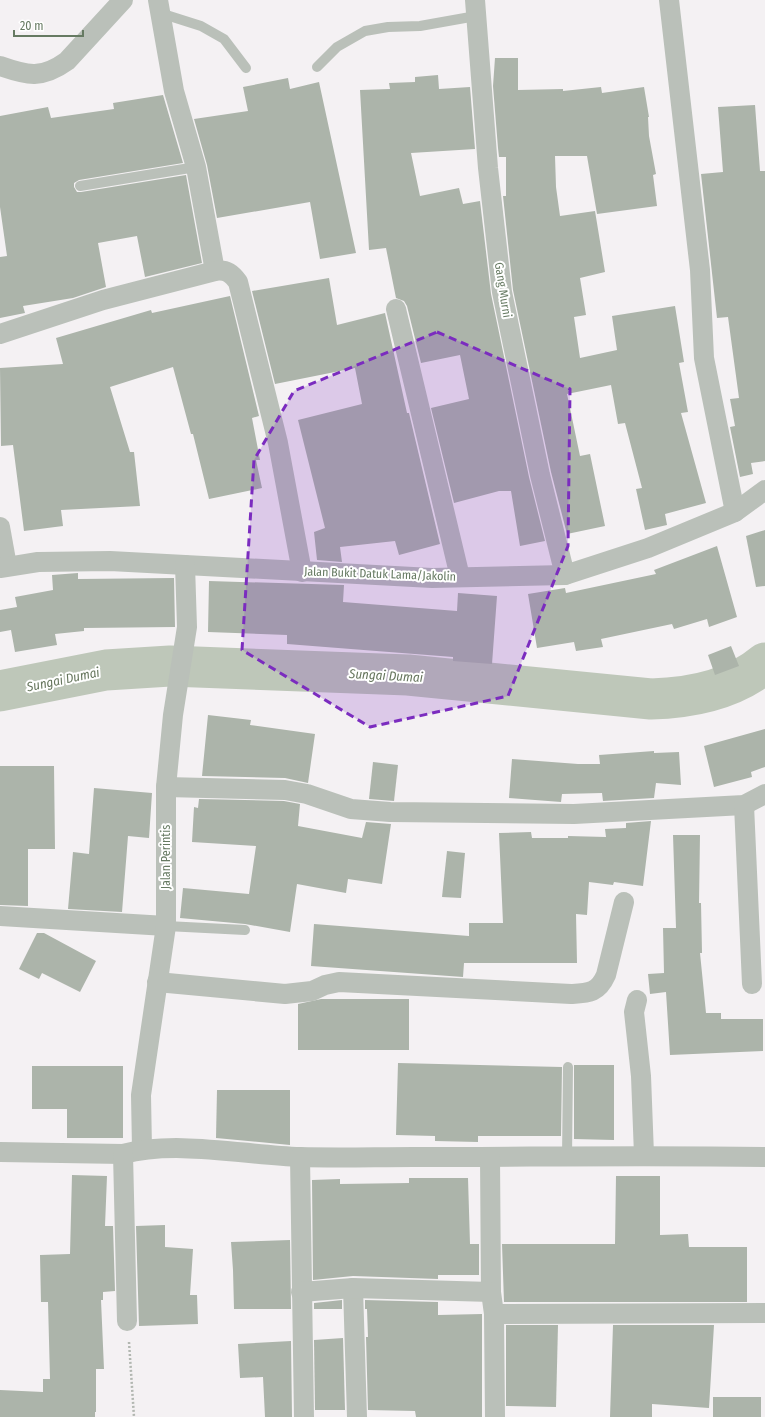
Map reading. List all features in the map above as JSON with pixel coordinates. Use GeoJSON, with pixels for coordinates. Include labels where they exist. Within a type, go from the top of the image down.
{"type":"FeatureCollection","features":[{"type":"Feature","properties":{"kind":"street"},"geometry":{"type":"LineString","coordinates":[[0,66],[23,74],[35,75],[58,68],[67,61],[123,0]]}},
{"type":"Feature","properties":{"kind":"street"},"geometry":{"type":"LineString","coordinates":[[669,0],[700,270],[704,358],[734,512]]}},
{"type":"Feature","properties":{"kind":"street"},"geometry":{"type":"LineString","coordinates":[[159,6],[174,91],[196,167],[215,271]]}},
{"type":"Feature","properties":{"kind":"street","name":"Gang Murni"},"geometry":{"type":"LineString","coordinates":[[476,8],[488,168],[502,292],[540,475],[565,575]]}},
{"type":"Feature","properties":{"kind":"street"},"geometry":{"type":"LineString","coordinates":[[0,334],[103,300],[222,269],[228,271],[238,282],[278,443],[302,572]]}},
{"type":"Feature","properties":{"kind":"street"},"geometry":{"type":"LineString","coordinates":[[396,309],[460,577]]}},
{"type":"Feature","properties":{"kind":"street","name":"Jalan Bukit Datuk Lama/Jakolin"},"geometry":{"type":"LineString","coordinates":[[4,567],[38,562],[74,561],[184,565],[432,578],[565,575],[648,548],[734,512],[765,490]]}},
{"type":"Feature","properties":{"kind":"street"},"geometry":{"type":"LineString","coordinates":[[0,527],[4,567]]}},
{"type":"Feature","properties":{"kind":"street","name":"Jalan Perintis"},"geometry":{"type":"LineString","coordinates":[[142,1149],[141,1095],[166,926],[166,787],[173,714],[187,627],[184,565]]}},
{"type":"Feature","properties":{"kind":"street"},"geometry":{"type":"LineString","coordinates":[[166,787],[286,790],[307,794],[351,809],[390,812],[574,814],[744,806],[765,794]]}},
{"type":"Feature","properties":{"kind":"street"},"geometry":{"type":"LineString","coordinates":[[744,806],[752,984]]}},
{"type":"Feature","properties":{"kind":"street"},"geometry":{"type":"LineString","coordinates":[[157,982],[285,994],[312,990],[339,982],[571,994],[589,992],[601,986],[606,974],[624,902]]}},
{"type":"Feature","properties":{"kind":"street"},"geometry":{"type":"LineString","coordinates":[[0,916],[166,926]]}},
{"type":"Feature","properties":{"kind":"street"},"geometry":{"type":"LineString","coordinates":[[637,1000],[634,1012],[640,1076],[644,1155]]}},
{"type":"Feature","properties":{"kind":"street"},"geometry":{"type":"LineString","coordinates":[[0,1152],[123,1154],[142,1149],[167,1148],[300,1157],[567,1158],[644,1155],[765,1157]]}},
{"type":"Feature","properties":{"kind":"street"},"geometry":{"type":"LineString","coordinates":[[123,1154],[127,1320]]}},
{"type":"Feature","properties":{"kind":"street"},"geometry":{"type":"LineString","coordinates":[[300,1157],[304,1417]]}},
{"type":"Feature","properties":{"kind":"street"},"geometry":{"type":"LineString","coordinates":[[490,1157],[491,1292],[494,1314],[495,1417]]}},
{"type":"Feature","properties":{"kind":"street"},"geometry":{"type":"LineString","coordinates":[[301,1292],[352,1288],[491,1292]]}},
{"type":"Feature","properties":{"kind":"street"},"geometry":{"type":"LineString","coordinates":[[352,1288],[357,1417]]}},
{"type":"Feature","properties":{"kind":"street"},"geometry":{"type":"LineString","coordinates":[[494,1314],[765,1313]]}},
{"type":"Feature","properties":{"kind":"lane"},"geometry":{"type":"LineString","coordinates":[[159,6],[224,39],[246,68]]}},
{"type":"Feature","properties":{"kind":"lane"},"geometry":{"type":"LineString","coordinates":[[317,67],[337,47],[365,31],[388,27],[420,26],[476,8]]}},
{"type":"Feature","properties":{"kind":"lane"},"geometry":{"type":"LineString","coordinates":[[80,186],[196,167]]}},
{"type":"Feature","properties":{"kind":"lane"},"geometry":{"type":"LineString","coordinates":[[166,926],[246,930]]}},
{"type":"Feature","properties":{"kind":"lane"},"geometry":{"type":"LineString","coordinates":[[567,1158],[568,1067]]}},
{"type":"Feature","properties":{"kind":"path"},"geometry":{"type":"LineString","coordinates":[[127,1320],[134,1417]]}},
{"type":"Feature","properties":{"kind":"highlighted area"},"geometry":{"type":"Polygon","coordinates":[[[437,332],[570,389],[568,546],[508,696],[370,727],[242,650],[254,460],[294,391],[437,332]]]}},
{"type":"Feature","properties":{"kind":"building"},"geometry":{"type":"Polygon","coordinates":[[[495,58],[518,58],[518,90],[563,89],[563,91],[601,87],[602,93],[644,87],[649,117],[649,136],[656,174],[653,175],[657,206],[597,214],[587,156],[555,156],[556,187],[560,216],[595,211],[605,272],[580,278],[586,315],[574,317],[580,358],[617,350],[612,316],[675,306],[684,362],[679,363],[688,412],[681,413],[706,503],[665,514],[667,525],[645,530],[636,489],[642,488],[625,423],[618,424],[611,385],[567,394],[580,456],[590,454],[605,526],[567,534],[551,472],[513,290],[503,196],[506,196],[506,157],[499,157],[493,86],[495,58]]]}},
{"type":"Feature","properties":{"kind":"building"},"geometry":{"type":"Polygon","coordinates":[[[438,75],[439,89],[470,87],[475,149],[411,153],[420,196],[459,188],[463,204],[480,201],[491,294],[529,477],[545,541],[520,546],[511,491],[499,491],[454,503],[431,408],[469,399],[460,355],[421,363],[407,306],[404,301],[396,298],[386,248],[369,250],[360,90],[390,89],[389,83],[415,82],[415,77],[438,75]]]}},
{"type":"Feature","properties":{"kind":"building"},"geometry":{"type":"Polygon","coordinates":[[[288,78],[290,89],[319,82],[356,253],[320,259],[310,202],[217,218],[207,165],[194,119],[248,111],[243,87],[288,78]]]}},
{"type":"Feature","properties":{"kind":"building"},"geometry":{"type":"Polygon","coordinates":[[[163,95],[183,163],[79,180],[74,183],[74,187],[77,192],[81,192],[186,175],[202,263],[145,277],[137,236],[98,243],[106,287],[73,298],[23,306],[25,313],[0,318],[0,257],[7,256],[0,207],[0,116],[48,107],[51,118],[114,109],[113,103],[163,95]]]}},
{"type":"Feature","properties":{"kind":"building"},"geometry":{"type":"Polygon","coordinates":[[[755,105],[760,171],[765,171],[765,461],[751,463],[753,474],[740,477],[730,427],[735,426],[730,399],[739,398],[728,317],[717,318],[701,174],[723,172],[718,107],[755,105]]]}},
{"type":"Feature","properties":{"kind":"building"},"geometry":{"type":"Polygon","coordinates":[[[329,278],[337,325],[385,313],[407,413],[409,413],[440,544],[399,555],[395,541],[340,547],[342,562],[317,560],[314,532],[325,528],[298,420],[362,404],[355,368],[275,384],[252,291],[329,278]]]}},
{"type":"Feature","properties":{"kind":"building"},"geometry":{"type":"Polygon","coordinates":[[[230,296],[259,416],[252,418],[260,460],[256,460],[262,488],[209,499],[193,434],[191,434],[173,367],[110,387],[130,452],[134,452],[140,506],[61,510],[63,526],[24,531],[13,445],[1,446],[0,368],[63,364],[56,338],[151,310],[152,313],[230,296]]]}},
{"type":"Feature","properties":{"kind":"building"},"geometry":{"type":"Polygon","coordinates":[[[765,530],[765,586],[756,587],[746,536],[765,530]]]}},
{"type":"Feature","properties":{"kind":"building"},"geometry":{"type":"Polygon","coordinates":[[[717,546],[737,617],[709,627],[707,619],[674,629],[672,624],[601,639],[603,647],[576,651],[574,642],[537,648],[528,594],[565,588],[566,593],[656,574],[654,570],[717,546]]]}},
{"type":"Feature","properties":{"kind":"building"},"geometry":{"type":"Polygon","coordinates":[[[78,573],[78,579],[174,578],[175,627],[84,628],[84,631],[55,634],[57,645],[15,652],[11,630],[0,632],[0,610],[17,607],[15,597],[53,590],[52,575],[78,573]]]}},
{"type":"Feature","properties":{"kind":"building"},"geometry":{"type":"Polygon","coordinates":[[[209,581],[344,585],[343,602],[457,611],[458,593],[497,596],[492,664],[453,661],[453,657],[287,644],[287,635],[208,632],[209,581]]]}},
{"type":"Feature","properties":{"kind":"building"},"geometry":{"type":"Polygon","coordinates":[[[731,646],[739,666],[715,675],[708,655],[731,646]]]}},
{"type":"Feature","properties":{"kind":"building"},"geometry":{"type":"Polygon","coordinates":[[[208,715],[251,720],[250,725],[315,734],[308,783],[285,778],[202,776],[208,715]]]}},
{"type":"Feature","properties":{"kind":"building"},"geometry":{"type":"Polygon","coordinates":[[[765,729],[765,767],[751,772],[752,777],[714,787],[704,746],[765,729]]]}},
{"type":"Feature","properties":{"kind":"building"},"geometry":{"type":"Polygon","coordinates":[[[654,751],[654,753],[679,752],[681,785],[656,783],[654,798],[603,801],[602,793],[562,794],[561,802],[509,798],[512,759],[578,764],[600,764],[599,755],[654,751]]]}},
{"type":"Feature","properties":{"kind":"building"},"geometry":{"type":"Polygon","coordinates":[[[373,762],[398,765],[394,801],[369,799],[373,762]]]}},
{"type":"Feature","properties":{"kind":"building"},"geometry":{"type":"Polygon","coordinates":[[[0,766],[54,766],[55,849],[28,849],[28,906],[0,905],[0,766]]]}},
{"type":"Feature","properties":{"kind":"building"},"geometry":{"type":"Polygon","coordinates":[[[94,788],[152,793],[149,838],[128,836],[122,912],[68,909],[73,852],[89,854],[94,788]]]}},
{"type":"Feature","properties":{"kind":"building"},"geometry":{"type":"Polygon","coordinates":[[[199,799],[284,801],[300,804],[298,826],[362,838],[366,822],[391,824],[382,884],[348,879],[346,893],[297,884],[290,932],[245,924],[180,918],[183,888],[249,894],[256,846],[192,842],[194,807],[198,808],[199,799]]]}},
{"type":"Feature","properties":{"kind":"building"},"geometry":{"type":"Polygon","coordinates":[[[651,821],[643,886],[614,882],[613,885],[589,882],[587,915],[576,914],[577,963],[464,963],[463,977],[311,966],[314,924],[469,936],[469,923],[503,923],[499,833],[531,832],[532,838],[568,838],[568,836],[606,837],[605,829],[626,828],[626,823],[651,821]]]}},
{"type":"Feature","properties":{"kind":"building"},"geometry":{"type":"Polygon","coordinates":[[[673,835],[700,835],[699,903],[701,903],[702,953],[700,953],[706,1013],[721,1013],[721,1019],[763,1019],[763,1051],[670,1055],[666,992],[650,994],[648,974],[664,973],[663,928],[676,928],[673,835]]]}},
{"type":"Feature","properties":{"kind":"building"},"geometry":{"type":"Polygon","coordinates":[[[447,851],[465,853],[461,898],[442,897],[447,851]]]}},
{"type":"Feature","properties":{"kind":"building"},"geometry":{"type":"Polygon","coordinates":[[[37,933],[44,933],[96,961],[80,992],[42,973],[39,979],[19,969],[37,933]]]}},
{"type":"Feature","properties":{"kind":"building"},"geometry":{"type":"Polygon","coordinates":[[[321,999],[409,999],[409,1050],[298,1050],[298,1004],[321,999]]]}},
{"type":"Feature","properties":{"kind":"building"},"geometry":{"type":"Polygon","coordinates":[[[398,1063],[562,1067],[561,1136],[478,1136],[478,1142],[435,1141],[435,1136],[396,1135],[398,1063]]]}},
{"type":"Feature","properties":{"kind":"building"},"geometry":{"type":"Polygon","coordinates":[[[574,1065],[614,1065],[614,1140],[574,1139],[574,1065]]]}},
{"type":"Feature","properties":{"kind":"building"},"geometry":{"type":"Polygon","coordinates":[[[32,1066],[123,1066],[123,1138],[67,1138],[67,1109],[32,1109],[32,1066]]]}},
{"type":"Feature","properties":{"kind":"building"},"geometry":{"type":"Polygon","coordinates":[[[217,1090],[290,1090],[290,1145],[216,1138],[217,1090]]]}},
{"type":"Feature","properties":{"kind":"building"},"geometry":{"type":"Polygon","coordinates":[[[72,1175],[107,1176],[105,1226],[113,1226],[115,1291],[103,1292],[103,1300],[101,1300],[104,1369],[96,1369],[95,1417],[0,1417],[0,1390],[43,1392],[43,1379],[50,1379],[48,1302],[41,1302],[40,1255],[70,1254],[72,1175]]]}},
{"type":"Feature","properties":{"kind":"building"},"geometry":{"type":"Polygon","coordinates":[[[616,1176],[660,1176],[660,1235],[688,1234],[689,1247],[747,1247],[747,1302],[504,1302],[502,1244],[615,1244],[616,1176]]]}},
{"type":"Feature","properties":{"kind":"building"},"geometry":{"type":"Polygon","coordinates":[[[409,1178],[468,1178],[470,1244],[479,1244],[479,1275],[438,1275],[438,1279],[353,1276],[313,1280],[312,1180],[340,1179],[340,1184],[409,1183],[409,1178]]]}},
{"type":"Feature","properties":{"kind":"building"},"geometry":{"type":"Polygon","coordinates":[[[165,1225],[165,1247],[193,1249],[190,1295],[197,1295],[198,1324],[139,1326],[136,1226],[165,1225]]]}},
{"type":"Feature","properties":{"kind":"building"},"geometry":{"type":"Polygon","coordinates":[[[290,1240],[291,1309],[234,1309],[231,1242],[290,1240]]]}},
{"type":"Feature","properties":{"kind":"building"},"geometry":{"type":"Polygon","coordinates":[[[342,1300],[342,1309],[314,1309],[314,1303],[342,1300]]]}},
{"type":"Feature","properties":{"kind":"building"},"geometry":{"type":"Polygon","coordinates":[[[365,1300],[438,1302],[438,1315],[482,1314],[482,1417],[416,1417],[415,1411],[368,1410],[366,1337],[368,1337],[367,1309],[365,1309],[365,1300]]]}},
{"type":"Feature","properties":{"kind":"building"},"geometry":{"type":"Polygon","coordinates":[[[506,1325],[558,1325],[556,1407],[506,1406],[506,1325]]]}},
{"type":"Feature","properties":{"kind":"building"},"geometry":{"type":"Polygon","coordinates":[[[613,1325],[714,1325],[709,1408],[652,1404],[652,1417],[610,1417],[613,1325]]]}},
{"type":"Feature","properties":{"kind":"building"},"geometry":{"type":"Polygon","coordinates":[[[343,1338],[345,1410],[315,1410],[314,1340],[343,1338]]]}},
{"type":"Feature","properties":{"kind":"building"},"geometry":{"type":"Polygon","coordinates":[[[291,1341],[292,1417],[265,1417],[263,1377],[240,1378],[238,1344],[291,1341]]]}},
{"type":"Feature","properties":{"kind":"building"},"geometry":{"type":"Polygon","coordinates":[[[713,1397],[761,1397],[761,1417],[713,1417],[713,1397]]]}},
{"type":"Feature","properties":{"kind":"waterway","name":"Sungai Dumai"},"geometry":{"type":"LineString","coordinates":[[0,691],[106,670],[170,666],[408,675],[651,699],[681,697],[726,686],[753,672],[765,663]]}}]}
